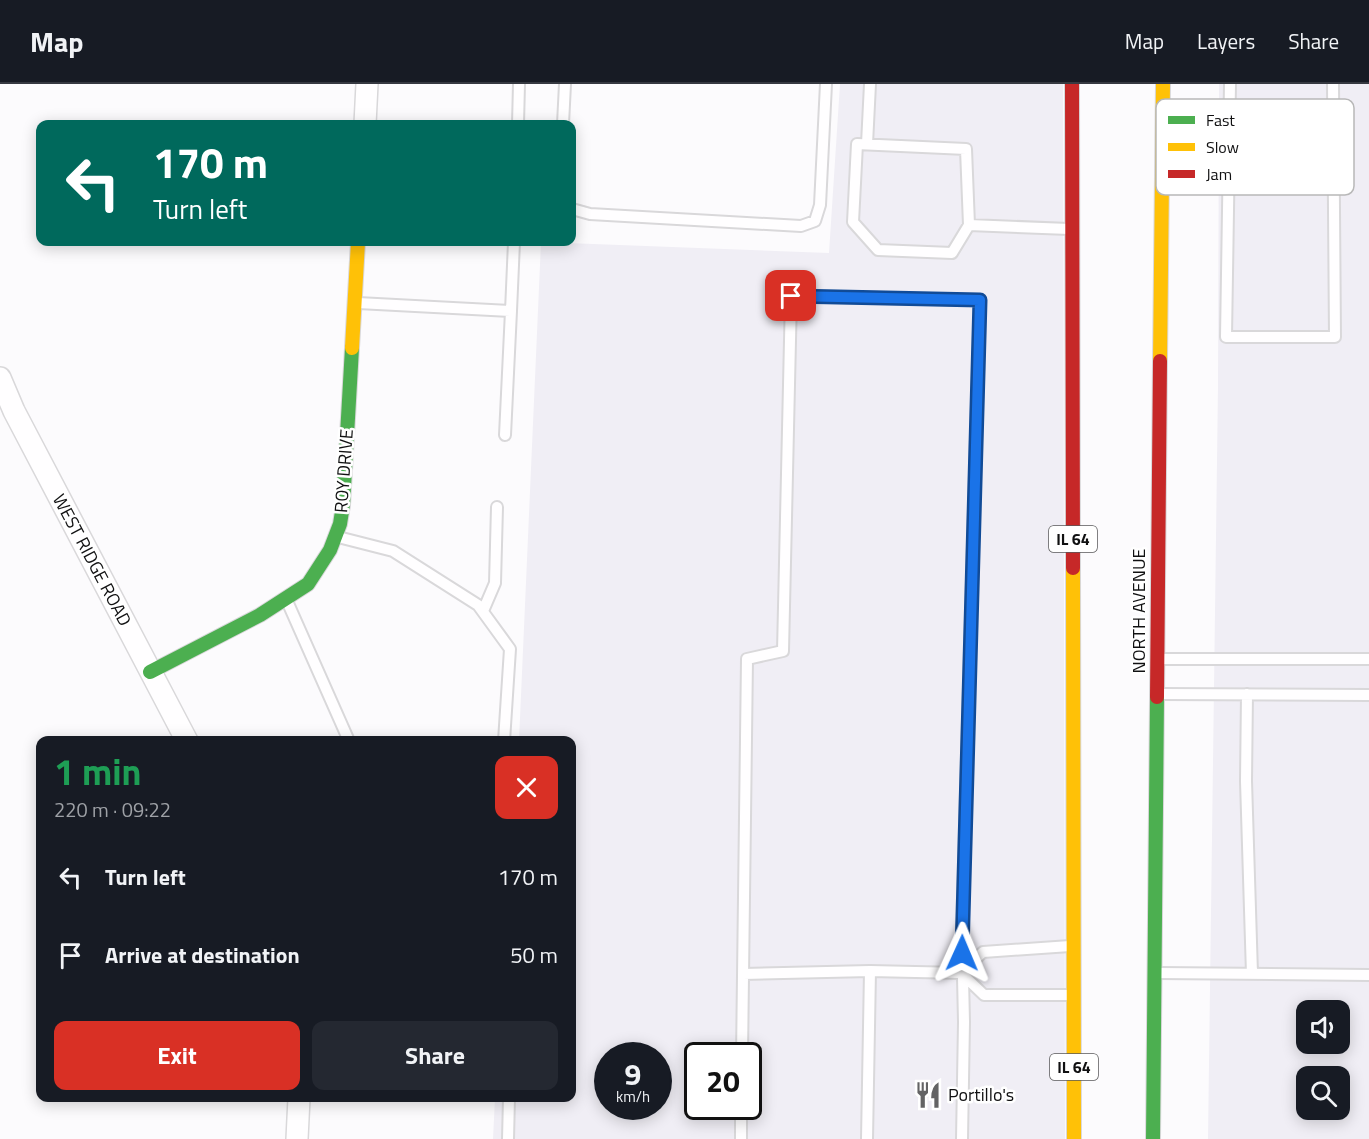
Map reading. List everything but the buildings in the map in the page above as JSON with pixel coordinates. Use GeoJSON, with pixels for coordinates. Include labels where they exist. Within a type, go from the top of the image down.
{"type":"FeatureCollection","features":[{"type":"Feature","properties":{"kind":"main road","name":"IL 64"},"geometry":{"type":"LineString","coordinates":[[1072,84],[1074,1139]]}},
{"type":"Feature","properties":{"kind":"main road","name":"NORTH AVENUE"},"geometry":{"type":"LineString","coordinates":[[1163,84],[1163,99]]}},
{"type":"Feature","properties":{"kind":"main road","name":"NORTH AVENUE"},"geometry":{"type":"LineString","coordinates":[[1153,1139],[1162,195]]}},
{"type":"Feature","properties":{"kind":"main road","name":"ROY DRIVE"},"geometry":{"type":"LineString","coordinates":[[150,672],[260,615],[308,584],[330,550],[340,524],[343,505],[358,246]]}},
{"type":"Feature","properties":{"kind":"street"},"geometry":{"type":"LineString","coordinates":[[365,120],[367,84]]}},
{"type":"Feature","properties":{"kind":"street","name":"WEST RIDGE ROAD"},"geometry":{"type":"LineString","coordinates":[[0,378],[14,411],[184,736]]}},
{"type":"Feature","properties":{"kind":"street"},"geometry":{"type":"LineString","coordinates":[[297,1139],[299,1102]]}},
{"type":"Feature","properties":{"kind":"lane"},"geometry":{"type":"LineString","coordinates":[[518,120],[519,84]]}},
{"type":"Feature","properties":{"kind":"lane"},"geometry":{"type":"LineString","coordinates":[[563,120],[565,84]]}},
{"type":"Feature","properties":{"kind":"lane"},"geometry":{"type":"LineString","coordinates":[[576,210],[590,214],[801,226],[815,221],[820,205],[826,84]]}},
{"type":"Feature","properties":{"kind":"lane"},"geometry":{"type":"LineString","coordinates":[[867,144],[870,84]]}},
{"type":"Feature","properties":{"kind":"lane"},"geometry":{"type":"LineString","coordinates":[[1230,84],[1230,99]]}},
{"type":"Feature","properties":{"kind":"lane"},"geometry":{"type":"LineString","coordinates":[[1333,84],[1333,99]]}},
{"type":"Feature","properties":{"kind":"lane"},"geometry":{"type":"LineString","coordinates":[[857,144],[966,149],[969,225],[952,253],[878,250],[853,222],[857,144]]}},
{"type":"Feature","properties":{"kind":"lane"},"geometry":{"type":"LineString","coordinates":[[1228,195],[1226,337],[1335,337],[1333,195]]}},
{"type":"Feature","properties":{"kind":"lane"},"geometry":{"type":"LineString","coordinates":[[969,225],[1072,229]]}},
{"type":"Feature","properties":{"kind":"lane"},"geometry":{"type":"LineString","coordinates":[[505,435],[514,246]]}},
{"type":"Feature","properties":{"kind":"lane"},"geometry":{"type":"LineString","coordinates":[[742,1042],[747,659],[783,651],[791,296],[980,300],[961,973],[964,1022],[962,1139]]}},
{"type":"Feature","properties":{"kind":"lane"},"geometry":{"type":"LineString","coordinates":[[354,303],[512,311]]}},
{"type":"Feature","properties":{"kind":"lane"},"geometry":{"type":"LineString","coordinates":[[483,612],[495,583],[497,507]]}},
{"type":"Feature","properties":{"kind":"lane"},"geometry":{"type":"LineString","coordinates":[[335,537],[393,551],[478,604],[510,649],[504,736]]}},
{"type":"Feature","properties":{"kind":"lane"},"geometry":{"type":"LineString","coordinates":[[285,598],[347,736]]}},
{"type":"Feature","properties":{"kind":"lane"},"geometry":{"type":"LineString","coordinates":[[1157,659],[1369,659]]}},
{"type":"Feature","properties":{"kind":"lane"},"geometry":{"type":"LineString","coordinates":[[1156,694],[1369,695]]}},
{"type":"Feature","properties":{"kind":"lane"},"geometry":{"type":"LineString","coordinates":[[1247,694],[1246,781],[1252,974]]}},
{"type":"Feature","properties":{"kind":"lane"},"geometry":{"type":"LineString","coordinates":[[961,973],[983,952],[1073,946]]}},
{"type":"Feature","properties":{"kind":"lane"},"geometry":{"type":"LineString","coordinates":[[867,1139],[870,971]]}},
{"type":"Feature","properties":{"kind":"lane"},"geometry":{"type":"LineString","coordinates":[[743,974],[870,971],[961,973],[984,994],[1074,995]]}},
{"type":"Feature","properties":{"kind":"lane"},"geometry":{"type":"LineString","coordinates":[[1155,973],[1369,975]]}},
{"type":"Feature","properties":{"kind":"lane"},"geometry":{"type":"LineString","coordinates":[[508,1139],[509,1102]]}},
{"type":"Feature","properties":{"kind":"lane"},"geometry":{"type":"LineString","coordinates":[[741,1120],[741,1139]]}},
{"type":"Feature","properties":{"kind":"shaded area"},"geometry":{"type":"Polygon","coordinates":[[[840,84],[1063,84],[1065,1139],[493,1139],[495,1102],[576,1102],[576,736],[519,736],[541,246],[576,246],[576,243],[829,253],[840,84]]]}},
{"type":"Feature","properties":{"kind":"shaded area"},"geometry":{"type":"Polygon","coordinates":[[[1219,84],[1369,84],[1369,1139],[1208,1139],[1219,195],[1354,195],[1354,99],[1219,99],[1219,84]]]}},
{"type":"Feature","properties":{"kind":"traffic: fast"},"geometry":{"type":"LineString","coordinates":[[150,672],[260,615],[308,584],[330,550],[340,524],[343,505],[352,348]]}},
{"type":"Feature","properties":{"kind":"traffic: fast"},"geometry":{"type":"LineString","coordinates":[[1153,1139],[1157,697]]}},
{"type":"Feature","properties":{"kind":"traffic: slow"},"geometry":{"type":"LineString","coordinates":[[1163,84],[1163,99]]}},
{"type":"Feature","properties":{"kind":"traffic: slow"},"geometry":{"type":"LineString","coordinates":[[1160,361],[1162,195]]}},
{"type":"Feature","properties":{"kind":"traffic: slow"},"geometry":{"type":"LineString","coordinates":[[352,348],[358,246]]}},
{"type":"Feature","properties":{"kind":"traffic: slow"},"geometry":{"type":"LineString","coordinates":[[1073,568],[1074,1139]]}},
{"type":"Feature","properties":{"kind":"traffic: jam"},"geometry":{"type":"LineString","coordinates":[[1072,84],[1073,568]]}},
{"type":"Feature","properties":{"kind":"traffic: jam"},"geometry":{"type":"LineString","coordinates":[[1157,697],[1160,361]]}},
{"type":"Feature","properties":{"kind":"place","name":"Portillo's"},"geometry":{"type":"Point","coordinates":[928,1095]}},
{"type":"Feature","properties":{"kind":"route"},"geometry":{"type":"LineString","coordinates":[[791,296],[980,300],[962,953]]}}]}
